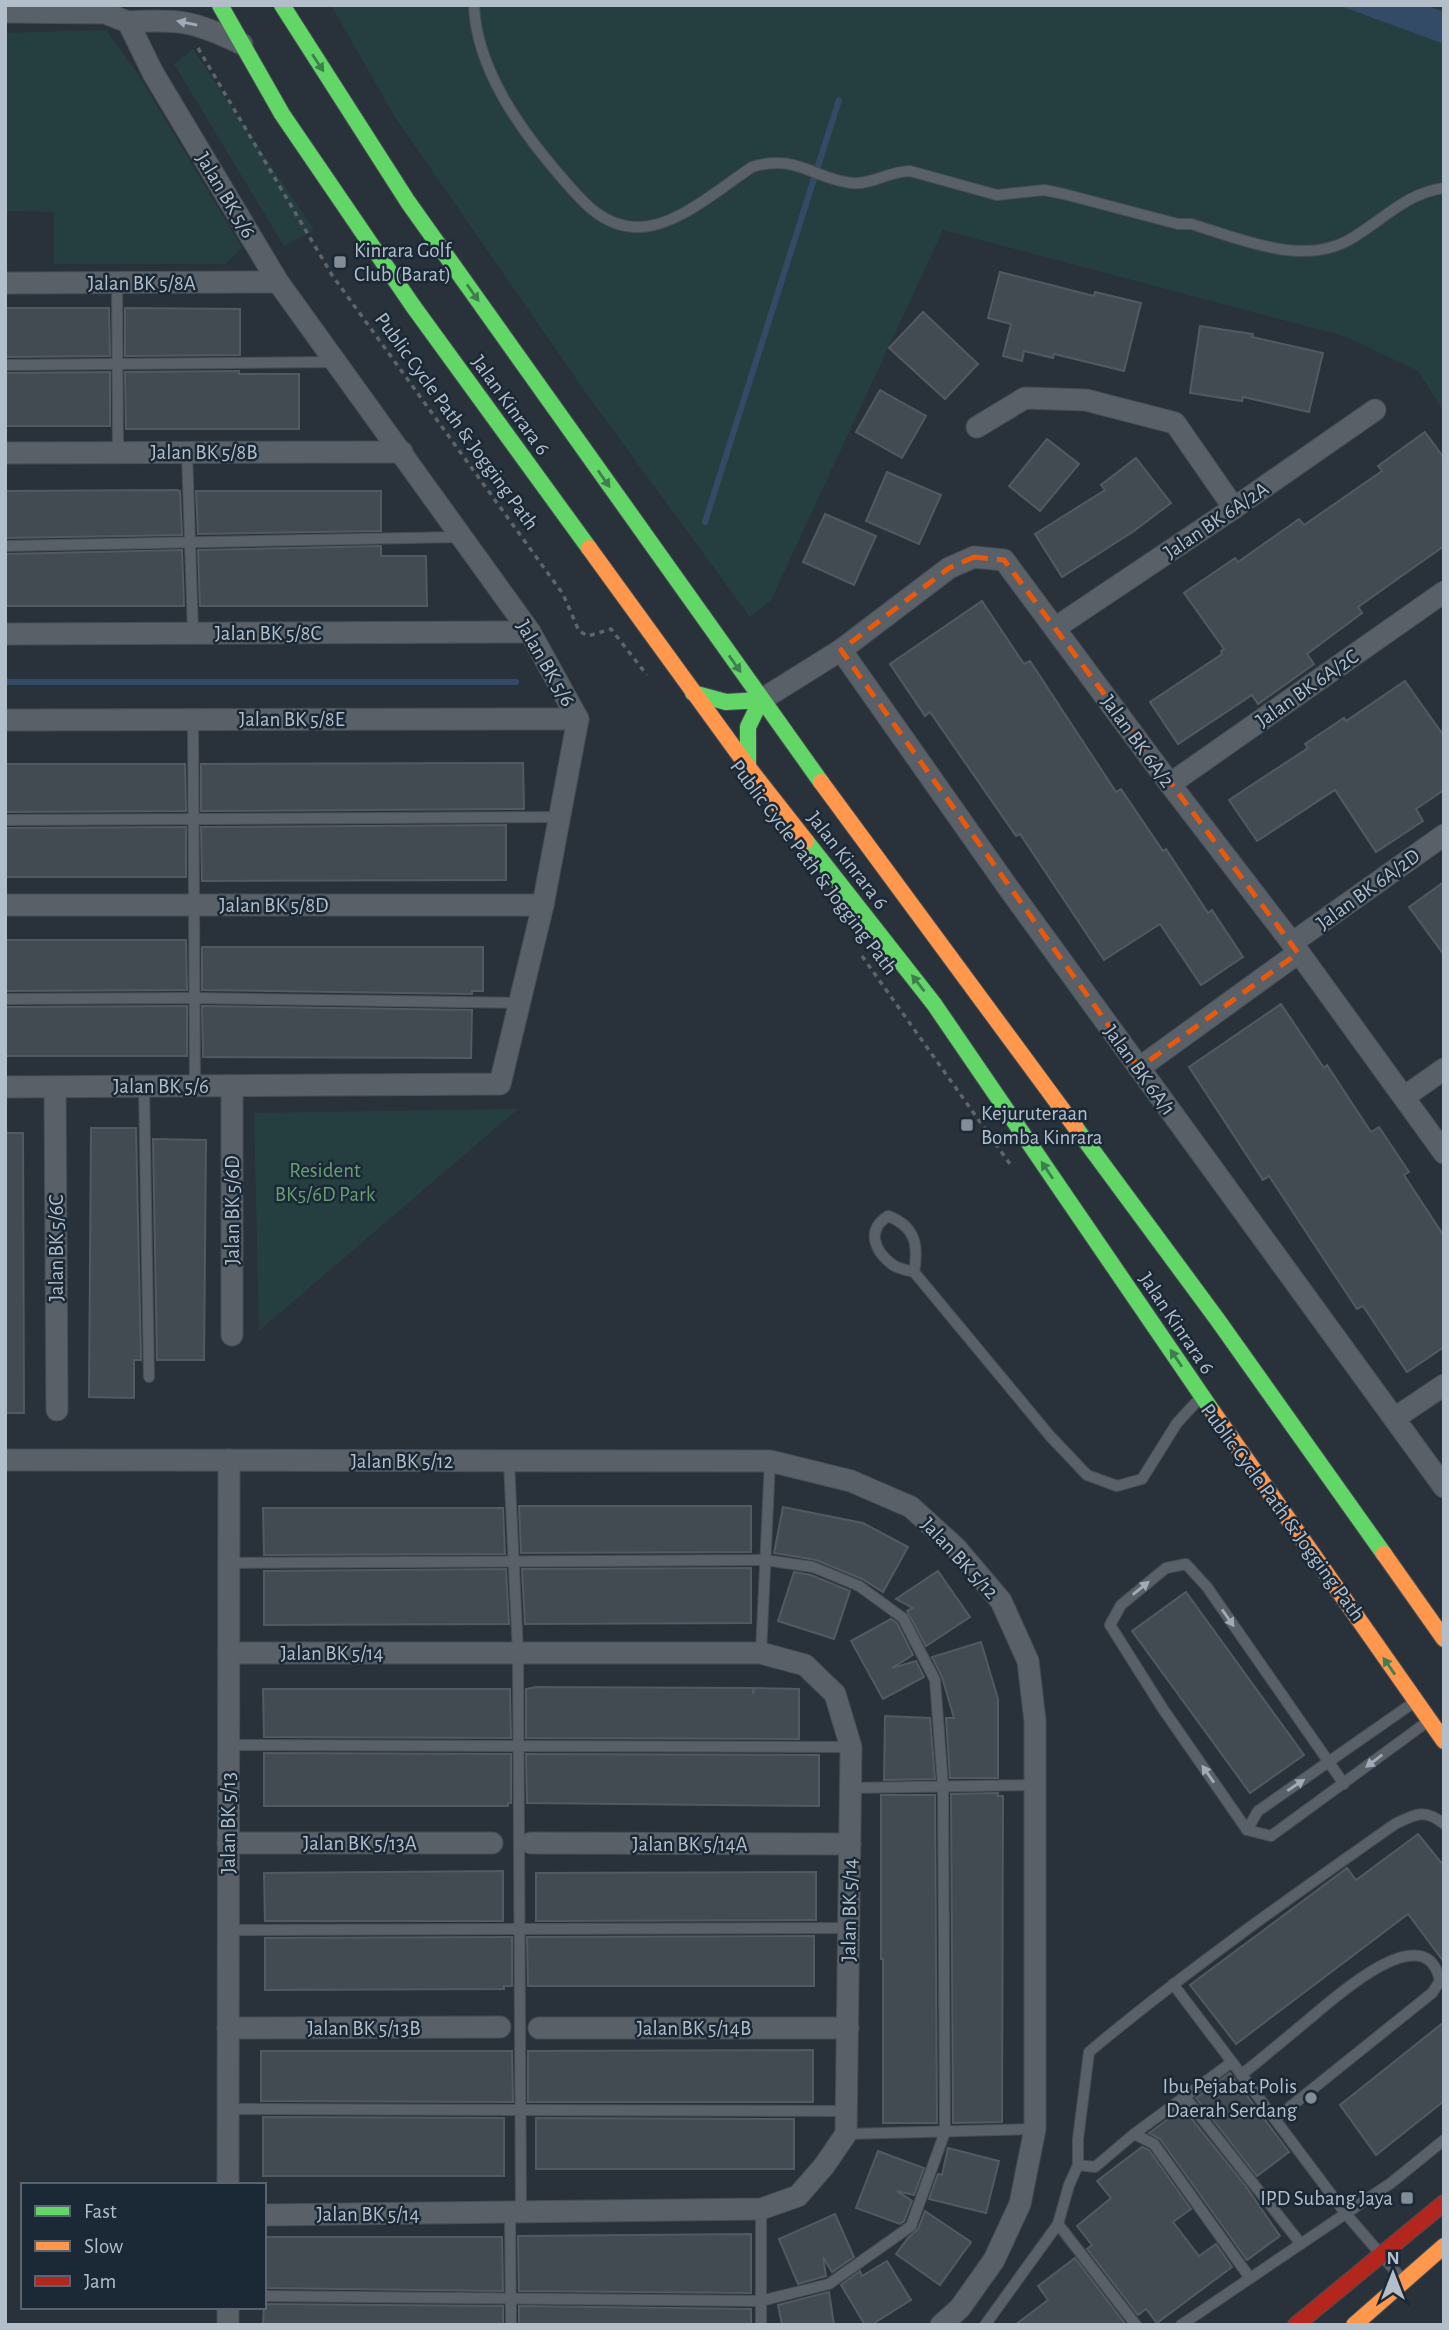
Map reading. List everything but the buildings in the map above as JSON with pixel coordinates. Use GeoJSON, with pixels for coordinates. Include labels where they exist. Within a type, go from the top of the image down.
{"type":"FeatureCollection","features":[{"type":"Feature","properties":{"kind":"main road","name":"Jalan Kinrara 6"},"geometry":{"type":"LineString","coordinates":[[220,5],[282,114],[413,306],[748,767],[934,1004],[1202,1396],[1444,1741]]}},
{"type":"Feature","properties":{"kind":"main road","name":"Jalan Kinrara 6"},"geometry":{"type":"LineString","coordinates":[[282,5],[408,202],[761,700],[1217,1319],[1444,1639]]}},
{"type":"Feature","properties":{"kind":"main road"},"geometry":{"type":"LineString","coordinates":[[693,693],[726,702],[761,700],[748,727],[748,767]]}},
{"type":"Feature","properties":{"kind":"main road"},"geometry":{"type":"LineString","coordinates":[[1296,2325],[1444,2203]]}},
{"type":"Feature","properties":{"kind":"main road"},"geometry":{"type":"LineString","coordinates":[[1354,2325],[1444,2246]]}},
{"type":"Feature","properties":{"kind":"street"},"geometry":{"type":"LineString","coordinates":[[128,22],[149,5]]}},
{"type":"Feature","properties":{"kind":"street"},"geometry":{"type":"LineString","coordinates":[[5,12],[105,13],[128,22],[181,20],[208,27],[242,44]]}},
{"type":"Feature","properties":{"kind":"street","name":"Jalan BK 5/6"},"geometry":{"type":"LineString","coordinates":[[5,1087],[500,1084],[543,905],[578,719],[530,632],[278,282],[153,73],[128,22]]}},
{"type":"Feature","properties":{"kind":"street","name":"Jalan BK 5/8A"},"geometry":{"type":"LineString","coordinates":[[5,283],[278,282]]}},
{"type":"Feature","properties":{"kind":"street"},"geometry":{"type":"LineString","coordinates":[[977,427],[1025,398],[1086,400],[1175,423],[1234,508]]}},
{"type":"Feature","properties":{"kind":"street","name":"Jalan BK 6A/2A"},"geometry":{"type":"LineString","coordinates":[[1055,628],[1375,410]]}},
{"type":"Feature","properties":{"kind":"street","name":"Jalan BK 5/8B"},"geometry":{"type":"LineString","coordinates":[[5,453],[402,452]]}},
{"type":"Feature","properties":{"kind":"street","name":"Jalan BK 6A/2"},"geometry":{"type":"LineString","coordinates":[[761,700],[841,650],[949,568],[974,557],[1004,560],[1295,948],[1444,1153]]}},
{"type":"Feature","properties":{"kind":"street","name":"Jalan BK 6A/2C"},"geometry":{"type":"LineString","coordinates":[[1170,784],[1444,592]]}},
{"type":"Feature","properties":{"kind":"street","name":"Jalan BK 5/8C"},"geometry":{"type":"LineString","coordinates":[[5,634],[530,632]]}},
{"type":"Feature","properties":{"kind":"street","name":"Jalan BK 6A/1"},"geometry":{"type":"LineString","coordinates":[[841,650],[1139,1068],[1444,1486]]}},
{"type":"Feature","properties":{"kind":"street","name":"Jalan BK 5/8E"},"geometry":{"type":"LineString","coordinates":[[5,720],[578,719]]}},
{"type":"Feature","properties":{"kind":"street","name":"Jalan BK 6A/2D"},"geometry":{"type":"LineString","coordinates":[[1139,1068],[1444,835]]}},
{"type":"Feature","properties":{"kind":"street","name":"Jalan BK 5/8D"},"geometry":{"type":"LineString","coordinates":[[5,905],[543,905]]}},
{"type":"Feature","properties":{"kind":"street"},"geometry":{"type":"LineString","coordinates":[[1404,1097],[1444,1069]]}},
{"type":"Feature","properties":{"kind":"street","name":"Jalan BK 5/6D"},"geometry":{"type":"LineString","coordinates":[[232,1086],[232,1335]]}},
{"type":"Feature","properties":{"kind":"street","name":"Jalan BK 5/6C"},"geometry":{"type":"LineString","coordinates":[[55,1087],[58,1410]]}},
{"type":"Feature","properties":{"kind":"street"},"geometry":{"type":"LineString","coordinates":[[1395,1418],[1444,1385]]}},
{"type":"Feature","properties":{"kind":"street","name":"Jalan BK 5/12"},"geometry":{"type":"LineString","coordinates":[[5,1460],[770,1461],[851,1481],[911,1507],[956,1548],[1002,1601],[1028,1661],[1035,1721],[1035,2129],[1020,2204],[994,2260],[960,2308],[941,2325]]}},
{"type":"Feature","properties":{"kind":"street","name":"Jalan BK 5/13"},"geometry":{"type":"LineString","coordinates":[[228,2183],[229,1460]]}},
{"type":"Feature","properties":{"kind":"street","name":"Jalan BK 5/14"},"geometry":{"type":"LineString","coordinates":[[229,1653],[761,1653],[805,1665],[835,1694],[851,1747],[846,2134],[824,2166],[798,2196],[761,2208],[266,2215]]}},
{"type":"Feature","properties":{"kind":"street","name":"Jalan BK 5/13A"},"geometry":{"type":"LineString","coordinates":[[228,1843],[492,1843]]}},
{"type":"Feature","properties":{"kind":"street","name":"Jalan BK 5/14A"},"geometry":{"type":"LineString","coordinates":[[531,1843],[850,1844]]}},
{"type":"Feature","properties":{"kind":"street","name":"Jalan BK 5/13B"},"geometry":{"type":"LineString","coordinates":[[228,2028],[500,2027]]}},
{"type":"Feature","properties":{"kind":"street","name":"Jalan BK 5/14B"},"geometry":{"type":"LineString","coordinates":[[540,2028],[848,2028]]}},
{"type":"Feature","properties":{"kind":"lane"},"geometry":{"type":"LineString","coordinates":[[474,5],[476,28],[484,56],[508,106],[531,142],[597,214],[620,225],[648,226],[671,220],[752,167],[765,162],[798,165],[850,183],[861,183],[897,171],[910,171],[997,195],[1044,190],[1178,224],[1191,224],[1275,248],[1315,251],[1349,240],[1416,195],[1444,188]]}},
{"type":"Feature","properties":{"kind":"lane"},"geometry":{"type":"LineString","coordinates":[[117,283],[118,452]]}},
{"type":"Feature","properties":{"kind":"lane"},"geometry":{"type":"LineString","coordinates":[[5,365],[335,362]]}},
{"type":"Feature","properties":{"kind":"lane"},"geometry":{"type":"LineString","coordinates":[[187,452],[193,633]]}},
{"type":"Feature","properties":{"kind":"lane"},"geometry":{"type":"LineString","coordinates":[[5,546],[463,537]]}},
{"type":"Feature","properties":{"kind":"lane"},"geometry":{"type":"LineString","coordinates":[[193,719],[194,1086]]}},
{"type":"Feature","properties":{"kind":"lane"},"geometry":{"type":"LineString","coordinates":[[5,820],[559,817]]}},
{"type":"Feature","properties":{"kind":"lane"},"geometry":{"type":"LineString","coordinates":[[5,999],[194,998],[520,1003]]}},
{"type":"Feature","properties":{"kind":"lane"},"geometry":{"type":"LineString","coordinates":[[144,1086],[149,1377]]}},
{"type":"Feature","properties":{"kind":"lane"},"geometry":{"type":"LineString","coordinates":[[914,1272],[918,1253],[911,1233],[901,1221],[888,1216],[878,1222],[874,1235],[878,1251],[895,1267],[914,1272],[1050,1436],[1087,1475],[1117,1486],[1142,1479],[1177,1423],[1202,1396]]}},
{"type":"Feature","properties":{"kind":"lane"},"geometry":{"type":"LineString","coordinates":[[761,1653],[770,1461]]}},
{"type":"Feature","properties":{"kind":"lane"},"geometry":{"type":"LineString","coordinates":[[509,1462],[518,1653],[520,2110],[511,2325]]}},
{"type":"Feature","properties":{"kind":"lane"},"geometry":{"type":"LineString","coordinates":[[229,1563],[765,1560],[813,1567],[859,1587],[903,1618],[935,1680],[943,1786],[944,2132],[911,2226],[829,2284],[761,2301],[266,2296]]}},
{"type":"Feature","properties":{"kind":"lane"},"geometry":{"type":"LineString","coordinates":[[1344,1784],[1207,1587],[1186,1564],[1166,1568],[1121,1605],[1110,1625],[1163,1709],[1247,1830],[1271,1836],[1344,1784],[1429,1721]]}},
{"type":"Feature","properties":{"kind":"lane"},"geometry":{"type":"LineString","coordinates":[[1247,1830],[1258,1811],[1415,1702]]}},
{"type":"Feature","properties":{"kind":"lane"},"geometry":{"type":"LineString","coordinates":[[229,1745],[851,1747]]}},
{"type":"Feature","properties":{"kind":"lane"},"geometry":{"type":"LineString","coordinates":[[850,1788],[1035,1785]]}},
{"type":"Feature","properties":{"kind":"lane"},"geometry":{"type":"LineString","coordinates":[[985,2325],[1058,2224],[1069,2185],[1078,2165],[1078,2139],[1089,2052],[1172,1984],[1395,1824],[1415,1814],[1433,1815],[1444,1824]]}},
{"type":"Feature","properties":{"kind":"lane"},"geometry":{"type":"LineString","coordinates":[[228,1930],[849,1928]]}},
{"type":"Feature","properties":{"kind":"lane"},"geometry":{"type":"LineString","coordinates":[[1241,2075],[1355,1981],[1386,1962],[1415,1954],[1437,1967],[1440,1981],[1432,1993],[1275,2119]]}},
{"type":"Feature","properties":{"kind":"lane"},"geometry":{"type":"LineString","coordinates":[[1172,1984],[1346,2214],[1404,2281]]}},
{"type":"Feature","properties":{"kind":"lane"},"geometry":{"type":"LineString","coordinates":[[1078,2165],[1095,2167],[1134,2134],[1232,2062]]}},
{"type":"Feature","properties":{"kind":"lane"},"geometry":{"type":"LineString","coordinates":[[1185,2097],[1301,2244]]}},
{"type":"Feature","properties":{"kind":"lane"},"geometry":{"type":"LineString","coordinates":[[228,2109],[847,2111]]}},
{"type":"Feature","properties":{"kind":"lane"},"geometry":{"type":"LineString","coordinates":[[846,2134],[1035,2129]]}},
{"type":"Feature","properties":{"kind":"lane"},"geometry":{"type":"LineString","coordinates":[[1134,2134],[1154,2144],[1250,2278]]}},
{"type":"Feature","properties":{"kind":"lane"},"geometry":{"type":"LineString","coordinates":[[1181,2325],[1391,2183],[1444,2140]]}},
{"type":"Feature","properties":{"kind":"lane"},"geometry":{"type":"LineString","coordinates":[[761,2208],[761,2325]]}},
{"type":"Feature","properties":{"kind":"lane"},"geometry":{"type":"LineString","coordinates":[[1058,2224],[1136,2325]]}},
{"type":"Feature","properties":{"kind":"path","name":"Public Cycle Path & Jogging Path"},"geometry":{"type":"LineString","coordinates":[[181,20],[332,275],[563,594],[579,631],[588,636],[611,629],[654,684]]}},
{"type":"Feature","properties":{"kind":"path","name":"Public Cycle Path & Jogging Path"},"geometry":{"type":"LineString","coordinates":[[856,948],[1017,1173]]}},
{"type":"Feature","properties":{"kind":"highlighted area"},"geometry":{"type":"Polygon","coordinates":[[[974,557],[1004,560],[1298,953],[1139,1068],[841,650],[949,568],[974,557]]]}},
{"type":"Feature","properties":{"kind":"green space"},"geometry":{"type":"Polygon","coordinates":[[[331,5],[1444,5],[1444,412],[1418,371],[1344,336],[943,230],[771,600],[750,617],[586,393],[395,117],[331,5]]]}},
{"type":"Feature","properties":{"kind":"green space"},"geometry":{"type":"Polygon","coordinates":[[[106,30],[137,73],[242,248],[225,264],[54,264],[54,212],[5,211],[5,33],[106,30]]]}},
{"type":"Feature","properties":{"kind":"green space"},"geometry":{"type":"Polygon","coordinates":[[[193,49],[314,230],[284,246],[174,64],[193,49]]]}},
{"type":"Feature","properties":{"kind":"green space","name":"Resident BK5/6D Park"},"geometry":{"type":"Polygon","coordinates":[[[518,1109],[259,1331],[254,1113],[518,1109]]]}},
{"type":"Feature","properties":{"kind":"water"},"geometry":{"type":"Polygon","coordinates":[[[1338,5],[1425,5],[1444,12],[1444,44],[1338,5]]]}},
{"type":"Feature","properties":{"kind":"waterway"},"geometry":{"type":"LineString","coordinates":[[705,522],[839,100]]}},
{"type":"Feature","properties":{"kind":"waterway"},"geometry":{"type":"LineString","coordinates":[[5,682],[516,682]]}},
{"type":"Feature","properties":{"kind":"traffic: fast"},"geometry":{"type":"LineString","coordinates":[[220,5],[282,114],[413,306],[589,548]]}},
{"type":"Feature","properties":{"kind":"traffic: fast"},"geometry":{"type":"LineString","coordinates":[[282,5],[408,202],[821,782]]}},
{"type":"Feature","properties":{"kind":"traffic: fast"},"geometry":{"type":"LineString","coordinates":[[693,693],[726,702],[761,700],[748,727],[748,767]]}},
{"type":"Feature","properties":{"kind":"traffic: fast"},"geometry":{"type":"LineString","coordinates":[[806,841],[934,1004],[1213,1412]]}},
{"type":"Feature","properties":{"kind":"traffic: fast"},"geometry":{"type":"LineString","coordinates":[[1076,1128],[1217,1319],[1384,1554]]}},
{"type":"Feature","properties":{"kind":"traffic: slow"},"geometry":{"type":"LineString","coordinates":[[589,548],[748,767],[806,841]]}},
{"type":"Feature","properties":{"kind":"traffic: slow"},"geometry":{"type":"LineString","coordinates":[[821,782],[1076,1128]]}},
{"type":"Feature","properties":{"kind":"traffic: slow"},"geometry":{"type":"LineString","coordinates":[[1213,1412],[1444,1741]]}},
{"type":"Feature","properties":{"kind":"traffic: slow"},"geometry":{"type":"LineString","coordinates":[[1384,1554],[1444,1639]]}},
{"type":"Feature","properties":{"kind":"traffic: slow"},"geometry":{"type":"LineString","coordinates":[[1354,2325],[1444,2246]]}},
{"type":"Feature","properties":{"kind":"traffic: jam"},"geometry":{"type":"LineString","coordinates":[[1296,2325],[1444,2203]]}},
{"type":"Feature","properties":{"kind":"place","name":"Kinrara Golf Club (Barat)"},"geometry":{"type":"Point","coordinates":[340,262]}},
{"type":"Feature","properties":{"kind":"place","name":"Kejuruteraan Bomba Kinrara"},"geometry":{"type":"Point","coordinates":[967,1125]}},
{"type":"Feature","properties":{"kind":"place","name":"Ibu Pejabat Polis Daerah Serdang"},"geometry":{"type":"Point","coordinates":[1311,2098]}},
{"type":"Feature","properties":{"kind":"place","name":"IPD Subang Jaya"},"geometry":{"type":"Point","coordinates":[1407,2198]}}]}
